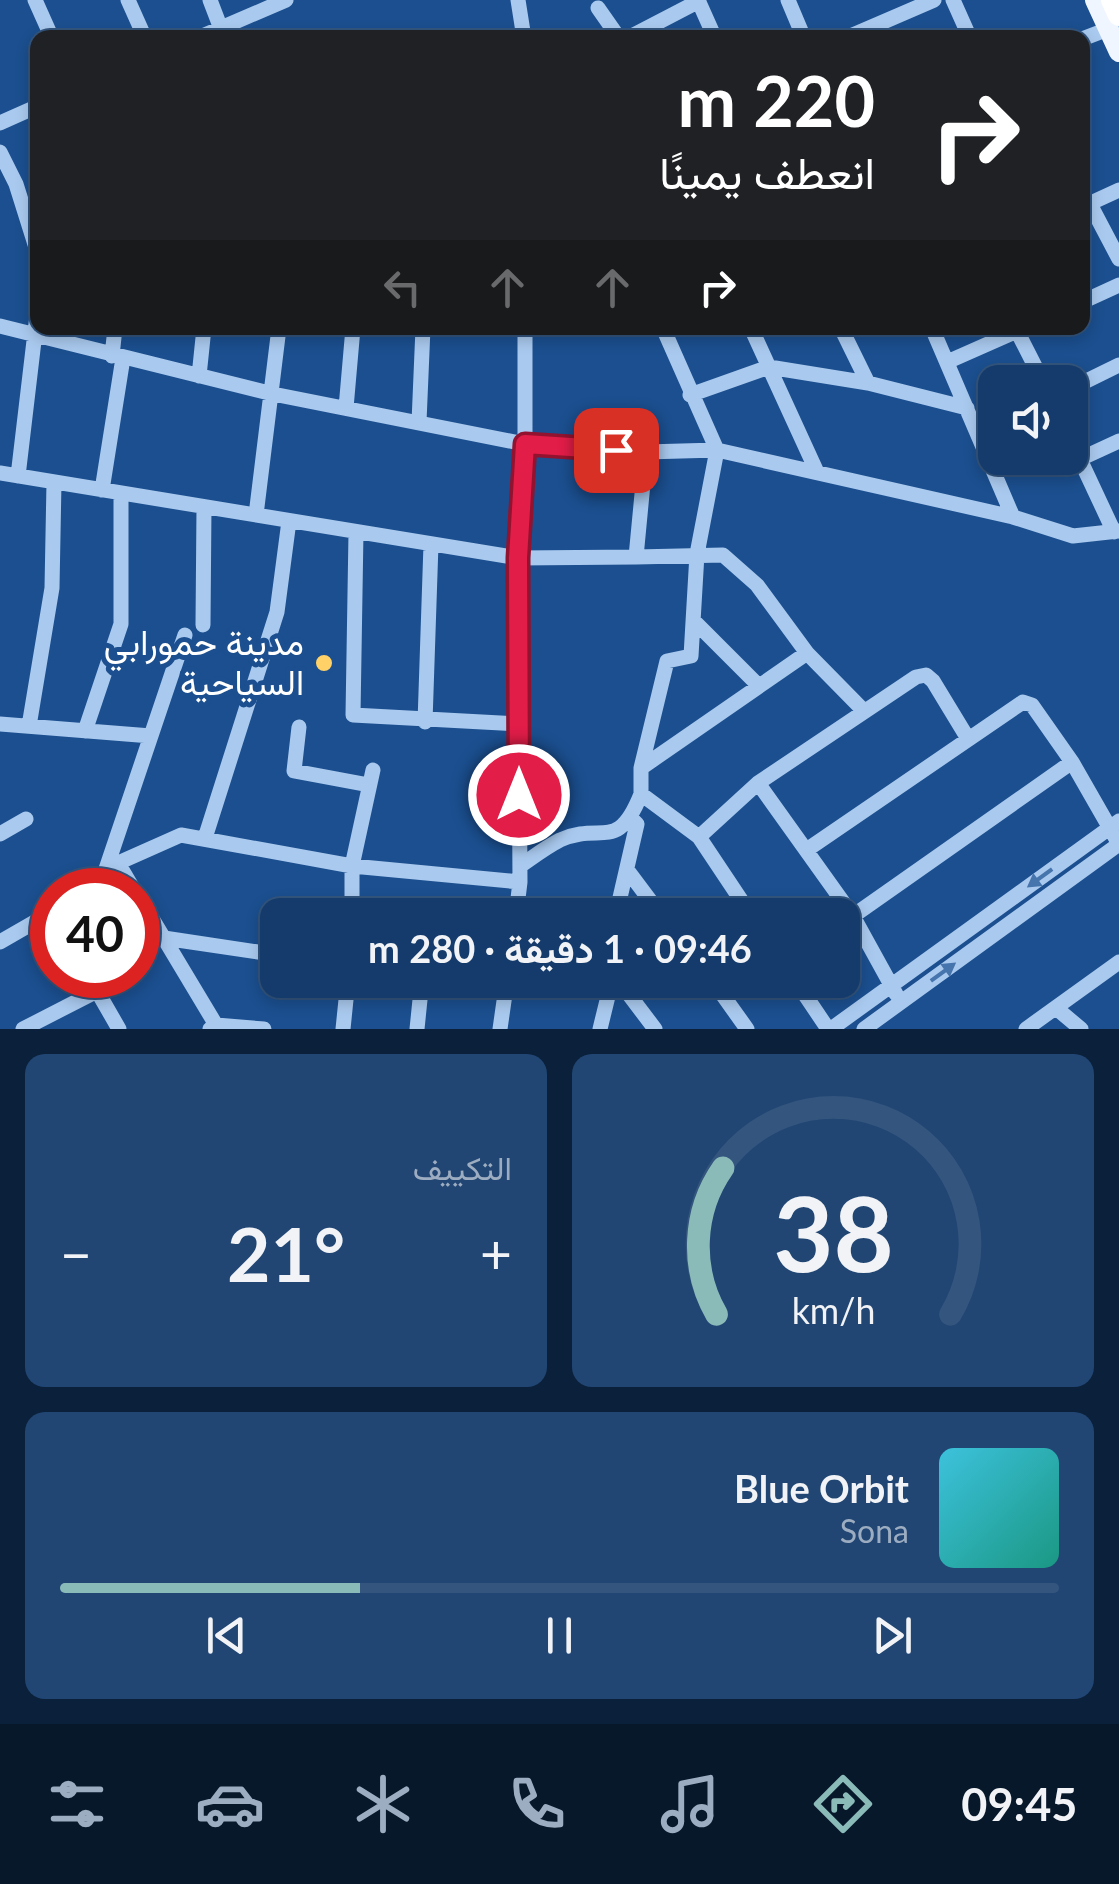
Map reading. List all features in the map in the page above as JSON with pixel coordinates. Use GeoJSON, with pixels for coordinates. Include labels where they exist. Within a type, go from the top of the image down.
{"type":"FeatureCollection","features":[{"type":"Feature","properties":{"kind":"highway"},"geometry":{"type":"LineString","coordinates":[[1112,0],[1115,23]]}},
{"type":"Feature","properties":{"kind":"main road"},"geometry":{"type":"LineString","coordinates":[[1095,0],[1115,23],[1119,52]]}},
{"type":"Feature","properties":{"kind":"street"},"geometry":{"type":"LineString","coordinates":[[35,0],[48,30]]}},
{"type":"Feature","properties":{"kind":"street"},"geometry":{"type":"LineString","coordinates":[[128,0],[142,30]]}},
{"type":"Feature","properties":{"kind":"street"},"geometry":{"type":"LineString","coordinates":[[210,0],[222,30]]}},
{"type":"Feature","properties":{"kind":"street"},"geometry":{"type":"LineString","coordinates":[[229,30],[286,0]]}},
{"type":"Feature","properties":{"kind":"street"},"geometry":{"type":"LineString","coordinates":[[518,0],[518,30]]}},
{"type":"Feature","properties":{"kind":"street"},"geometry":{"type":"LineString","coordinates":[[643,30],[698,0],[711,30]]}},
{"type":"Feature","properties":{"kind":"street"},"geometry":{"type":"LineString","coordinates":[[788,0],[801,30]]}},
{"type":"Feature","properties":{"kind":"street"},"geometry":{"type":"LineString","coordinates":[[865,30],[934,0]]}},
{"type":"Feature","properties":{"kind":"street"},"geometry":{"type":"LineString","coordinates":[[953,0],[966,30]]}},
{"type":"Feature","properties":{"kind":"street"},"geometry":{"type":"LineString","coordinates":[[598,8],[613,30]]}},
{"type":"Feature","properties":{"kind":"street"},"geometry":{"type":"LineString","coordinates":[[1090,35],[1115,23]]}},
{"type":"Feature","properties":{"kind":"street"},"geometry":{"type":"LineString","coordinates":[[0,123],[30,110]]}},
{"type":"Feature","properties":{"kind":"street"},"geometry":{"type":"LineString","coordinates":[[0,152],[16,184],[30,229]]}},
{"type":"Feature","properties":{"kind":"street"},"geometry":{"type":"LineString","coordinates":[[1090,204],[1119,190]]}},
{"type":"Feature","properties":{"kind":"street"},"geometry":{"type":"LineString","coordinates":[[1090,212],[1119,259]]}},
{"type":"Feature","properties":{"kind":"street"},"geometry":{"type":"LineString","coordinates":[[1090,298],[1119,285]]}},
{"type":"Feature","properties":{"kind":"street"},"geometry":{"type":"LineString","coordinates":[[0,326],[30,332]]}},
{"type":"Feature","properties":{"kind":"street"},"geometry":{"type":"LineString","coordinates":[[18,476],[35,335]]}},
{"type":"Feature","properties":{"kind":"street"},"geometry":{"type":"LineString","coordinates":[[42,335],[272,394],[525,444],[646,452],[717,450],[1012,517],[1073,536],[1116,531],[1088,475]]}},
{"type":"Feature","properties":{"kind":"street"},"geometry":{"type":"LineString","coordinates":[[102,490],[117,357],[115,335]]}},
{"type":"Feature","properties":{"kind":"street"},"geometry":{"type":"LineString","coordinates":[[199,376],[203,335]]}},
{"type":"Feature","properties":{"kind":"street"},"geometry":{"type":"LineString","coordinates":[[256,516],[278,335]]}},
{"type":"Feature","properties":{"kind":"street"},"geometry":{"type":"LineString","coordinates":[[346,408],[352,335]]}},
{"type":"Feature","properties":{"kind":"street"},"geometry":{"type":"LineString","coordinates":[[420,422],[423,335]]}},
{"type":"Feature","properties":{"kind":"street"},"geometry":{"type":"LineString","coordinates":[[518,898],[518,558],[525,444],[525,335]]}},
{"type":"Feature","properties":{"kind":"street"},"geometry":{"type":"LineString","coordinates":[[111,867],[181,835],[352,866],[520,874],[562,839],[609,836],[631,818],[640,794],[642,768],[667,661],[691,656],[698,554],[717,450],[666,335]]}},
{"type":"Feature","properties":{"kind":"street"},"geometry":{"type":"LineString","coordinates":[[754,335],[817,472]]}},
{"type":"Feature","properties":{"kind":"street"},"geometry":{"type":"LineString","coordinates":[[844,335],[868,383]]}},
{"type":"Feature","properties":{"kind":"street"},"geometry":{"type":"LineString","coordinates":[[935,335],[1012,517]]}},
{"type":"Feature","properties":{"kind":"street"},"geometry":{"type":"LineString","coordinates":[[947,362],[1008,335]]}},
{"type":"Feature","properties":{"kind":"street"},"geometry":{"type":"LineString","coordinates":[[1023,335],[1036,365]]}},
{"type":"Feature","properties":{"kind":"street"},"geometry":{"type":"LineString","coordinates":[[1088,380],[1119,365]]}},
{"type":"Feature","properties":{"kind":"street"},"geometry":{"type":"LineString","coordinates":[[690,395],[768,367],[868,383],[968,408]]}},
{"type":"Feature","properties":{"kind":"street"},"geometry":{"type":"LineString","coordinates":[[1088,455],[1119,440]]}},
{"type":"Feature","properties":{"kind":"street"},"geometry":{"type":"LineString","coordinates":[[636,557],[646,452]]}},
{"type":"Feature","properties":{"kind":"street"},"geometry":{"type":"LineString","coordinates":[[0,473],[518,558],[722,555],[757,585],[807,653],[864,710]]}},
{"type":"Feature","properties":{"kind":"street"},"geometry":{"type":"LineString","coordinates":[[29,726],[52,588],[54,482]]}},
{"type":"Feature","properties":{"kind":"street"},"geometry":{"type":"LineString","coordinates":[[85,731],[121,624],[121,493]]}},
{"type":"Feature","properties":{"kind":"street"},"geometry":{"type":"LineString","coordinates":[[203,625],[204,507]]}},
{"type":"Feature","properties":{"kind":"street"},"geometry":{"type":"LineString","coordinates":[[205,838],[278,612],[288,521]]}},
{"type":"Feature","properties":{"kind":"street"},"geometry":{"type":"LineString","coordinates":[[356,532],[352,715],[518,724]]}},
{"type":"Feature","properties":{"kind":"street"},"geometry":{"type":"LineString","coordinates":[[426,722],[431,544]]}},
{"type":"Feature","properties":{"kind":"street"},"geometry":{"type":"LineString","coordinates":[[694,620],[760,686]]}},
{"type":"Feature","properties":{"kind":"street"},"geometry":{"type":"LineString","coordinates":[[111,867],[185,635]]}},
{"type":"Feature","properties":{"kind":"street"},"geometry":{"type":"LineString","coordinates":[[642,768],[807,653]]}},
{"type":"Feature","properties":{"kind":"street"},"geometry":{"type":"LineString","coordinates":[[699,837],[758,783],[916,677],[926,675],[933,681],[967,737]]}},
{"type":"Feature","properties":{"kind":"street"},"geometry":{"type":"LineString","coordinates":[[808,849],[1016,704],[1028,702],[1114,824],[1119,844],[869,1028]]}},
{"type":"Feature","properties":{"kind":"street"},"geometry":{"type":"LineString","coordinates":[[0,724],[150,736]]}},
{"type":"Feature","properties":{"kind":"street"},"geometry":{"type":"LineString","coordinates":[[299,727],[294,771],[371,777],[352,866],[352,898]]}},
{"type":"Feature","properties":{"kind":"street"},"geometry":{"type":"LineString","coordinates":[[860,910],[1072,762]]}},
{"type":"Feature","properties":{"kind":"street"},"geometry":{"type":"LineString","coordinates":[[758,783],[840,898]]}},
{"type":"Feature","properties":{"kind":"street"},"geometry":{"type":"LineString","coordinates":[[640,794],[699,837],[740,898]]}},
{"type":"Feature","properties":{"kind":"street"},"geometry":{"type":"LineString","coordinates":[[621,898],[636,824],[631,818]]}},
{"type":"Feature","properties":{"kind":"street"},"geometry":{"type":"LineString","coordinates":[[0,834],[26,819]]}},
{"type":"Feature","properties":{"kind":"street"},"geometry":{"type":"LineString","coordinates":[[808,998],[830,1029],[1114,824]]}},
{"type":"Feature","properties":{"kind":"street"},"geometry":{"type":"LineString","coordinates":[[628,870],[649,898]]}},
{"type":"Feature","properties":{"kind":"street"},"geometry":{"type":"LineString","coordinates":[[0,942],[30,925]]}},
{"type":"Feature","properties":{"kind":"street"},"geometry":{"type":"LineString","coordinates":[[860,930],[901,1002]]}},
{"type":"Feature","properties":{"kind":"street"},"geometry":{"type":"LineString","coordinates":[[160,931],[213,1027],[264,1029]]}},
{"type":"Feature","properties":{"kind":"street"},"geometry":{"type":"LineString","coordinates":[[164,938],[260,952]]}},
{"type":"Feature","properties":{"kind":"street"},"geometry":{"type":"LineString","coordinates":[[1026,1029],[1119,962]]}},
{"type":"Feature","properties":{"kind":"street"},"geometry":{"type":"LineString","coordinates":[[23,1029],[83,998]]}},
{"type":"Feature","properties":{"kind":"street"},"geometry":{"type":"LineString","coordinates":[[101,998],[119,1029]]}},
{"type":"Feature","properties":{"kind":"street"},"geometry":{"type":"LineString","coordinates":[[342,1029],[346,998]]}},
{"type":"Feature","properties":{"kind":"street"},"geometry":{"type":"LineString","coordinates":[[417,1029],[420,998]]}},
{"type":"Feature","properties":{"kind":"street"},"geometry":{"type":"LineString","coordinates":[[500,1029],[504,998]]}},
{"type":"Feature","properties":{"kind":"street"},"geometry":{"type":"LineString","coordinates":[[600,1029],[608,998]]}},
{"type":"Feature","properties":{"kind":"street"},"geometry":{"type":"LineString","coordinates":[[631,998],[654,1029]]}},
{"type":"Feature","properties":{"kind":"street"},"geometry":{"type":"LineString","coordinates":[[724,998],[746,1029]]}},
{"type":"Feature","properties":{"kind":"street"},"geometry":{"type":"LineString","coordinates":[[1056,1008],[1081,1029]]}},
{"type":"Feature","properties":{"kind":"place","name":"مدينة حمورابي السياحية"},"geometry":{"type":"Point","coordinates":[324,663]}},
{"type":"Feature","properties":{"kind":"route"},"geometry":{"type":"LineString","coordinates":[[519,795],[518,558],[525,444],[616,450]]}}]}
